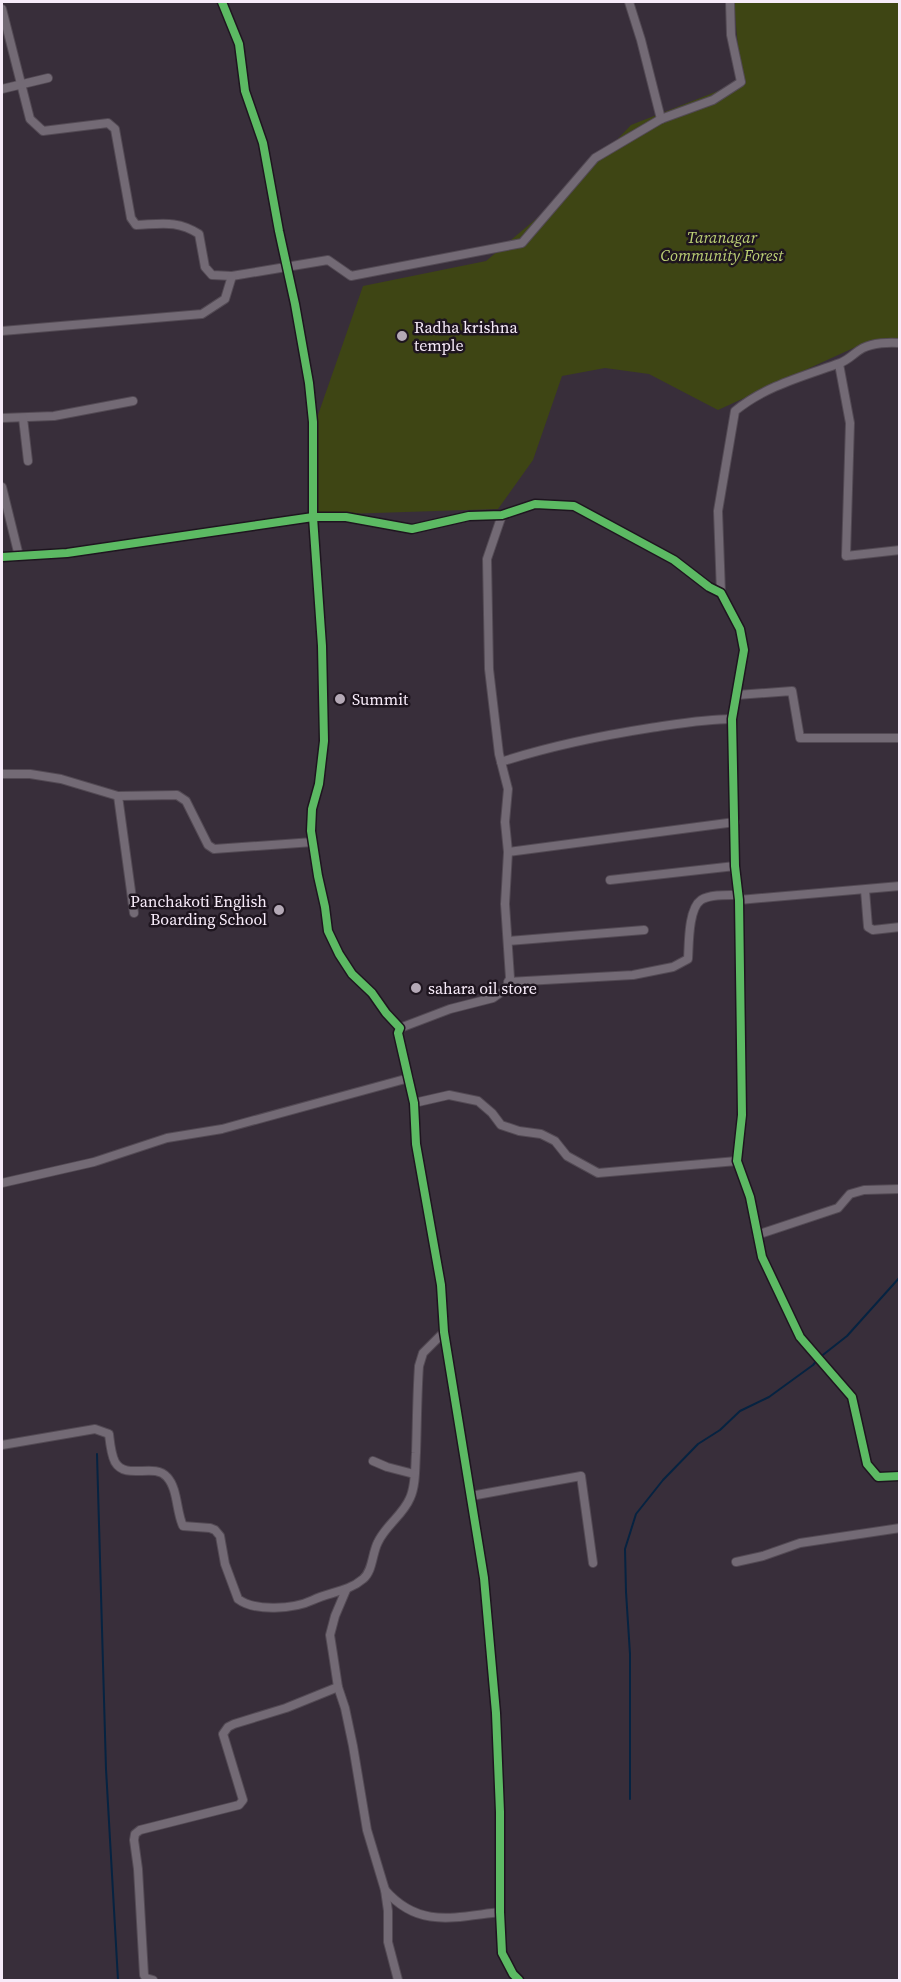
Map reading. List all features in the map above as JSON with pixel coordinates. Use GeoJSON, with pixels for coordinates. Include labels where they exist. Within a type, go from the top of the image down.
{"type":"FeatureCollection","features":[{"type":"Feature","properties":{"kind":"street"},"geometry":{"type":"LineString","coordinates":[[222,2],[239,44],[245,91],[263,143],[309,383],[313,422],[313,518],[322,646],[324,741],[319,784],[312,809],[313,842],[328,931],[352,974],[372,993],[400,1028]]}},
{"type":"Feature","properties":{"kind":"street"},"geometry":{"type":"LineString","coordinates":[[629,2],[661,119]]}},
{"type":"Feature","properties":{"kind":"street"},"geometry":{"type":"LineString","coordinates":[[2,9],[30,119],[43,131],[108,123],[115,129],[131,218],[136,225],[186,226],[199,234],[205,267],[212,275],[232,276],[328,260],[351,276],[522,243],[596,158],[661,119],[713,100],[741,82],[731,35],[730,2]]}},
{"type":"Feature","properties":{"kind":"street"},"geometry":{"type":"LineString","coordinates":[[2,89],[48,78]]}},
{"type":"Feature","properties":{"kind":"street"},"geometry":{"type":"LineString","coordinates":[[2,331],[202,314],[225,299],[232,276]]}},
{"type":"Feature","properties":{"kind":"street"},"geometry":{"type":"LineString","coordinates":[[900,343],[890,342],[865,347],[839,363],[807,373],[751,398],[735,411],[718,510],[721,593],[740,629],[744,650],[732,719],[735,866],[739,897],[742,1114],[737,1161],[750,1197],[762,1257],[800,1337],[852,1397],[867,1464],[871,1471],[878,1477],[900,1476]]}},
{"type":"Feature","properties":{"kind":"street"},"geometry":{"type":"LineString","coordinates":[[839,363],[850,423],[846,556],[900,550]]}},
{"type":"Feature","properties":{"kind":"street"},"geometry":{"type":"LineString","coordinates":[[2,418],[54,416],[133,401]]}},
{"type":"Feature","properties":{"kind":"street"},"geometry":{"type":"LineString","coordinates":[[23,417],[27,461]]}},
{"type":"Feature","properties":{"kind":"street"},"geometry":{"type":"LineString","coordinates":[[2,488],[19,556]]}},
{"type":"Feature","properties":{"kind":"street"},"geometry":{"type":"LineString","coordinates":[[2,557],[67,553],[313,518],[346,517],[412,529],[469,516],[502,515],[535,504],[574,506],[674,560],[721,593]]}},
{"type":"Feature","properties":{"kind":"street"},"geometry":{"type":"LineString","coordinates":[[400,1028],[450,1009],[493,998],[506,989],[510,978],[505,904],[508,852],[504,822],[508,789],[501,762],[489,669],[487,559],[502,515]]}},
{"type":"Feature","properties":{"kind":"street"},"geometry":{"type":"LineString","coordinates":[[737,695],[792,691],[800,738],[900,738]]}},
{"type":"Feature","properties":{"kind":"street"},"geometry":{"type":"LineString","coordinates":[[501,762],[596,736],[706,719],[732,719]]}},
{"type":"Feature","properties":{"kind":"street"},"geometry":{"type":"LineString","coordinates":[[2,774],[30,774],[61,779],[118,795],[177,795],[186,801],[208,845],[214,849],[313,842]]}},
{"type":"Feature","properties":{"kind":"street"},"geometry":{"type":"LineString","coordinates":[[118,795],[134,913]]}},
{"type":"Feature","properties":{"kind":"street"},"geometry":{"type":"LineString","coordinates":[[508,852],[735,822]]}},
{"type":"Feature","properties":{"kind":"street"},"geometry":{"type":"LineString","coordinates":[[610,880],[735,866]]}},
{"type":"Feature","properties":{"kind":"street"},"geometry":{"type":"LineString","coordinates":[[508,982],[633,975],[673,967],[688,959],[692,911],[701,900],[720,896],[739,897],[900,886]]}},
{"type":"Feature","properties":{"kind":"street"},"geometry":{"type":"LineString","coordinates":[[865,890],[868,927],[873,930],[900,927]]}},
{"type":"Feature","properties":{"kind":"street"},"geometry":{"type":"LineString","coordinates":[[508,941],[644,930]]}},
{"type":"Feature","properties":{"kind":"street"},"geometry":{"type":"LineString","coordinates":[[400,1028],[398,1033],[414,1103],[416,1144],[441,1285],[444,1332],[484,1578],[494,1677],[500,1812],[502,1953],[513,1974],[519,1980]]}},
{"type":"Feature","properties":{"kind":"street"},"geometry":{"type":"LineString","coordinates":[[2,1183],[94,1162],[167,1138],[222,1129],[409,1078]]}},
{"type":"Feature","properties":{"kind":"street"},"geometry":{"type":"LineString","coordinates":[[414,1103],[449,1095],[478,1101],[492,1113],[501,1125],[519,1131],[541,1134],[555,1141],[567,1156],[598,1173],[737,1161]]}},
{"type":"Feature","properties":{"kind":"street"},"geometry":{"type":"LineString","coordinates":[[757,1235],[838,1208],[850,1194],[864,1190],[900,1189]]}},
{"type":"Feature","properties":{"kind":"street"},"geometry":{"type":"LineString","coordinates":[[2,1444],[95,1429],[109,1434],[114,1460],[120,1468],[131,1471],[155,1471],[168,1477],[183,1526],[210,1528],[220,1536],[225,1564],[238,1599],[250,1606],[304,1604],[324,1594],[346,1590],[363,1579],[369,1570],[374,1549],[382,1533],[405,1509],[410,1499],[414,1474],[419,1366],[423,1353],[444,1332]]}},
{"type":"Feature","properties":{"kind":"street"},"geometry":{"type":"LineString","coordinates":[[373,1461],[414,1474]]}},
{"type":"Feature","properties":{"kind":"street"},"geometry":{"type":"LineString","coordinates":[[471,1496],[581,1476],[593,1563]]}},
{"type":"Feature","properties":{"kind":"street"},"geometry":{"type":"LineString","coordinates":[[736,1562],[763,1556],[800,1543],[900,1528]]}},
{"type":"Feature","properties":{"kind":"street"},"geometry":{"type":"LineString","coordinates":[[346,1590],[330,1635],[338,1687],[345,1708],[367,1830],[385,1890],[388,1942],[398,1980]]}},
{"type":"Feature","properties":{"kind":"street"},"geometry":{"type":"LineString","coordinates":[[153,1980],[144,1975],[135,1834],[140,1830],[239,1806],[243,1800],[223,1734],[224,1730],[234,1724],[286,1708],[338,1687]]}},
{"type":"Feature","properties":{"kind":"street"},"geometry":{"type":"LineString","coordinates":[[385,1890],[395,1902],[405,1909],[432,1918],[500,1912]]}},
{"type":"Feature","properties":{"kind":"green space","name":"Taranagar Community Forest"},"geometry":{"type":"Polygon","coordinates":[[[734,2],[899,2],[899,341],[871,340],[718,410],[649,374],[605,368],[562,376],[533,460],[498,509],[313,515],[311,435],[363,286],[486,261],[562,197],[631,125],[741,82],[734,2]]]}},
{"type":"Feature","properties":{"kind":"waterway"},"geometry":{"type":"LineString","coordinates":[[630,1799],[630,1654],[625,1549],[636,1514],[663,1480],[698,1444],[720,1430],[740,1411],[769,1397],[813,1365],[847,1336],[900,1277]]}},
{"type":"Feature","properties":{"kind":"waterway"},"geometry":{"type":"LineString","coordinates":[[97,1454],[106,1769],[118,1980]]}},
{"type":"Feature","properties":{"kind":"cycle path"},"geometry":{"type":"LineString","coordinates":[[222,2],[239,44],[245,91],[263,143],[309,383],[313,422],[313,517],[322,646],[324,741],[319,784],[312,809],[311,831],[328,931],[352,974],[372,993],[400,1028],[398,1033],[414,1103],[416,1144],[441,1285],[444,1332],[484,1578],[496,1713],[502,1953],[513,1974],[519,1980]]}},
{"type":"Feature","properties":{"kind":"cycle path"},"geometry":{"type":"LineString","coordinates":[[2,557],[67,553],[313,517],[346,517],[412,529],[469,516],[502,515],[535,504],[574,506],[674,560],[709,587],[721,593],[740,629],[744,650],[732,719],[735,866],[739,900],[742,1115],[737,1161],[750,1197],[762,1257],[800,1337],[852,1397],[867,1464],[878,1477],[900,1476]]}},
{"type":"Feature","properties":{"kind":"place","name":"Radha krishna temple"},"geometry":{"type":"Point","coordinates":[402,336]}},
{"type":"Feature","properties":{"kind":"place","name":"Summit"},"geometry":{"type":"Point","coordinates":[340,699]}},
{"type":"Feature","properties":{"kind":"place","name":"Panchakoti English Boarding School"},"geometry":{"type":"Point","coordinates":[279,910]}},
{"type":"Feature","properties":{"kind":"place","name":"sahara oil store"},"geometry":{"type":"Point","coordinates":[416,988]}}]}
